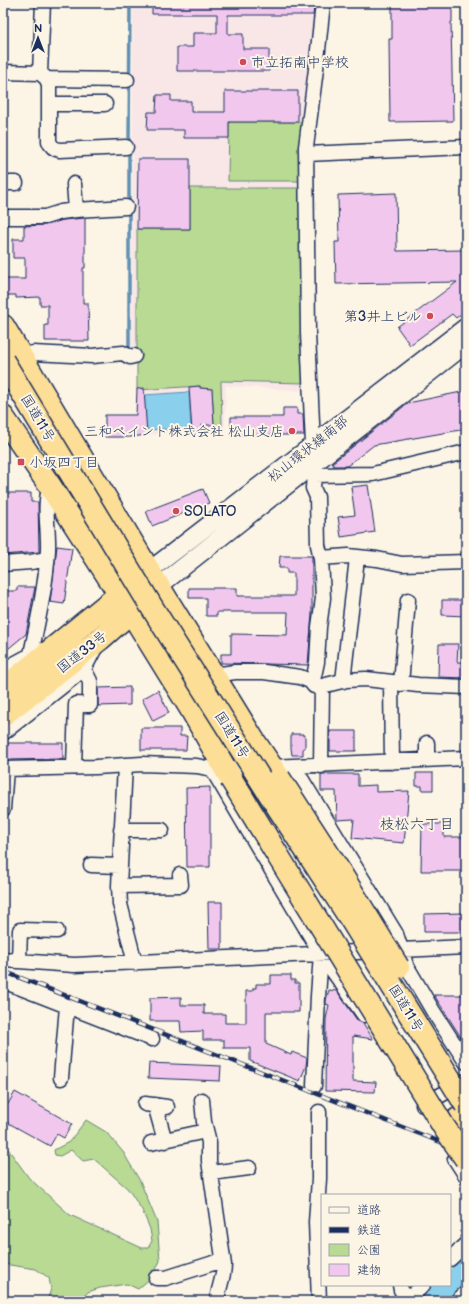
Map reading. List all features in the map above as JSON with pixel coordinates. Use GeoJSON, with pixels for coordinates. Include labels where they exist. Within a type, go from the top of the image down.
{"type":"FeatureCollection","features":[{"type":"Feature","properties":{"kind":"highway","name":"国道11号"},"geometry":{"type":"LineString","coordinates":[[3,326],[12,359],[153,609],[279,809],[352,921],[466,1105]]}},
{"type":"Feature","properties":{"kind":"highway","name":"国道11号"},"geometry":{"type":"LineString","coordinates":[[12,359],[154,578],[254,741],[282,771],[466,1082]]}},
{"type":"Feature","properties":{"kind":"highway","name":"国道11号"},"geometry":{"type":"LineString","coordinates":[[3,391],[202,714],[339,928],[466,1132]]}},
{"type":"Feature","properties":{"kind":"highway","name":"国道11号"},"geometry":{"type":"LineString","coordinates":[[3,417],[50,486],[191,709],[223,770],[364,994],[444,1127],[460,1159]]}},
{"type":"Feature","properties":{"kind":"highway","name":"国道33号"},"geometry":{"type":"LineString","coordinates":[[6,693],[61,642],[119,594],[154,578]]}},
{"type":"Feature","properties":{"kind":"highway","name":"国道33号"},"geometry":{"type":"LineString","coordinates":[[6,693],[100,639],[131,612],[154,578]]}},
{"type":"Feature","properties":{"kind":"street"},"geometry":{"type":"LineString","coordinates":[[43,3],[44,76],[49,85],[50,145],[54,149],[60,150],[126,147]]}},
{"type":"Feature","properties":{"kind":"street"},"geometry":{"type":"LineString","coordinates":[[313,445],[308,333],[306,154],[323,3]]}},
{"type":"Feature","properties":{"kind":"street"},"geometry":{"type":"LineString","coordinates":[[3,72],[44,76],[127,80]]}},
{"type":"Feature","properties":{"kind":"street"},"geometry":{"type":"LineString","coordinates":[[49,104],[105,104]]}},
{"type":"Feature","properties":{"kind":"street"},"geometry":{"type":"LineString","coordinates":[[306,154],[466,147]]}},
{"type":"Feature","properties":{"kind":"street"},"geometry":{"type":"LineString","coordinates":[[74,184],[76,210]]}},
{"type":"Feature","properties":{"kind":"street"},"geometry":{"type":"LineString","coordinates":[[3,217],[45,218],[61,212],[126,207]]}},
{"type":"Feature","properties":{"kind":"street","name":"松山環状線南部"},"geometry":{"type":"LineString","coordinates":[[154,578],[313,445],[466,327]]}},
{"type":"Feature","properties":{"kind":"street","name":"松山環状線南部"},"geometry":{"type":"LineString","coordinates":[[154,578],[311,472],[466,344]]}},
{"type":"Feature","properties":{"kind":"street"},"geometry":{"type":"LineString","coordinates":[[12,359],[33,353],[92,356],[123,353],[130,357],[134,356]]}},
{"type":"Feature","properties":{"kind":"street"},"geometry":{"type":"LineString","coordinates":[[321,766],[316,683],[314,676],[317,662],[319,627],[323,598],[321,558],[318,545],[317,497],[313,488],[311,472],[373,474],[466,452]]}},
{"type":"Feature","properties":{"kind":"street"},"geometry":{"type":"LineString","coordinates":[[6,693],[31,654],[47,559],[46,496],[50,486]]}},
{"type":"Feature","properties":{"kind":"street"},"geometry":{"type":"LineString","coordinates":[[321,558],[348,556],[377,559],[402,564],[466,562]]}},
{"type":"Feature","properties":{"kind":"street"},"geometry":{"type":"LineString","coordinates":[[343,681],[357,558]]}},
{"type":"Feature","properties":{"kind":"street"},"geometry":{"type":"LineString","coordinates":[[3,564],[47,559]]}},
{"type":"Feature","properties":{"kind":"street"},"geometry":{"type":"LineString","coordinates":[[392,762],[396,683],[408,600]]}},
{"type":"Feature","properties":{"kind":"street"},"geometry":{"type":"LineString","coordinates":[[3,733],[84,669],[100,639]]}},
{"type":"Feature","properties":{"kind":"street"},"geometry":{"type":"LineString","coordinates":[[31,654],[61,642]]}},
{"type":"Feature","properties":{"kind":"street"},"geometry":{"type":"LineString","coordinates":[[74,767],[76,704],[90,705],[90,681],[84,669]]}},
{"type":"Feature","properties":{"kind":"street"},"geometry":{"type":"LineString","coordinates":[[214,675],[235,672],[264,672],[300,677],[316,683],[366,679],[396,683],[466,687]]}},
{"type":"Feature","properties":{"kind":"street"},"geometry":{"type":"LineString","coordinates":[[223,770],[254,741]]}},
{"type":"Feature","properties":{"kind":"street"},"geometry":{"type":"LineString","coordinates":[[427,743],[427,760]]}},
{"type":"Feature","properties":{"kind":"street"},"geometry":{"type":"LineString","coordinates":[[3,809],[4,769],[142,764],[197,766],[223,770],[282,771],[321,766],[466,758]]}},
{"type":"Feature","properties":{"kind":"street"},"geometry":{"type":"LineString","coordinates":[[125,765],[119,886],[120,904],[135,962]]}},
{"type":"Feature","properties":{"kind":"street"},"geometry":{"type":"LineString","coordinates":[[223,770],[321,954],[384,1043],[441,1133]]}},
{"type":"Feature","properties":{"kind":"street"},"geometry":{"type":"LineString","coordinates":[[282,771],[396,934],[406,965],[466,1062]]}},
{"type":"Feature","properties":{"kind":"street"},"geometry":{"type":"LineString","coordinates":[[121,830],[162,830]]}},
{"type":"Feature","properties":{"kind":"street"},"geometry":{"type":"LineString","coordinates":[[91,864],[119,866]]}},
{"type":"Feature","properties":{"kind":"street"},"geometry":{"type":"LineString","coordinates":[[119,886],[180,885],[180,875]]}},
{"type":"Feature","properties":{"kind":"street"},"geometry":{"type":"LineString","coordinates":[[20,961],[20,930],[57,931]]}},
{"type":"Feature","properties":{"kind":"street"},"geometry":{"type":"LineString","coordinates":[[5,960],[74,965],[466,947]]}},
{"type":"Feature","properties":{"kind":"street"},"geometry":{"type":"LineString","coordinates":[[314,1086],[321,954]]}},
{"type":"Feature","properties":{"kind":"street"},"geometry":{"type":"LineString","coordinates":[[3,981],[152,1039]]}},
{"type":"Feature","properties":{"kind":"street"},"geometry":{"type":"LineString","coordinates":[[61,1078],[67,1006]]}},
{"type":"Feature","properties":{"kind":"street"},"geometry":{"type":"LineString","coordinates":[[423,1105],[466,1082]]}},
{"type":"Feature","properties":{"kind":"street"},"geometry":{"type":"LineString","coordinates":[[202,1100],[209,1142],[209,1161],[224,1272],[218,1289],[217,1301]]}},
{"type":"Feature","properties":{"kind":"street"},"geometry":{"type":"LineString","coordinates":[[156,1106],[158,1142],[206,1131]]}},
{"type":"Feature","properties":{"kind":"street"},"geometry":{"type":"LineString","coordinates":[[319,1112],[320,1178],[316,1222],[320,1281],[319,1301]]}},
{"type":"Feature","properties":{"kind":"street"},"geometry":{"type":"LineString","coordinates":[[460,1159],[466,1176]]}},
{"type":"Feature","properties":{"kind":"street"},"geometry":{"type":"LineString","coordinates":[[211,1174],[249,1168]]}},
{"type":"Feature","properties":{"kind":"street"},"geometry":{"type":"LineString","coordinates":[[451,1258],[466,1244]]}},
{"type":"Feature","properties":{"kind":"street"},"geometry":{"type":"LineString","coordinates":[[156,1278],[166,1278],[223,1260]]}},
{"type":"Feature","properties":{"kind":"street"},"geometry":{"type":"LineString","coordinates":[[400,1286],[407,1301],[421,1286]]}},
{"type":"Feature","properties":{"kind":"street"},"geometry":{"type":"LineString","coordinates":[[457,1301],[466,1293]]}},
{"type":"Feature","properties":{"kind":"shaded area"},"geometry":{"type":"Polygon","coordinates":[[[133,3],[319,3],[312,69],[304,391],[226,386],[225,426],[221,430],[135,436],[137,354],[131,346],[133,3]]]}},
{"type":"Feature","properties":{"kind":"green space"},"geometry":{"type":"Polygon","coordinates":[[[229,122],[303,122],[300,181],[228,181],[229,122]]]}},
{"type":"Feature","properties":{"kind":"green space"},"geometry":{"type":"Polygon","coordinates":[[[190,188],[300,188],[303,383],[221,381],[222,425],[214,425],[212,389],[200,388],[200,386],[137,390],[137,229],[190,229],[190,188]]]}},
{"type":"Feature","properties":{"kind":"green space"},"geometry":{"type":"Polygon","coordinates":[[[86,1120],[106,1132],[123,1152],[140,1181],[157,1222],[160,1261],[152,1277],[138,1289],[127,1284],[100,1288],[88,1292],[79,1301],[47,1301],[51,1289],[49,1278],[36,1269],[3,1264],[3,1142],[29,1178],[70,1215],[142,1248],[148,1248],[152,1241],[150,1229],[142,1210],[128,1189],[94,1159],[83,1161],[71,1150],[60,1156],[55,1155],[54,1150],[69,1142],[86,1120]]]}},
{"type":"Feature","properties":{"kind":"water"},"geometry":{"type":"Polygon","coordinates":[[[189,392],[191,428],[146,430],[144,395],[189,392]]]}},
{"type":"Feature","properties":{"kind":"building"},"geometry":{"type":"Polygon","coordinates":[[[152,3],[314,3],[314,8],[313,15],[228,15],[228,34],[243,34],[243,49],[269,49],[269,71],[177,71],[177,47],[193,47],[193,33],[217,33],[217,14],[152,14],[152,3]]]}},
{"type":"Feature","properties":{"kind":"building"},"geometry":{"type":"Polygon","coordinates":[[[392,3],[452,3],[453,121],[390,122],[389,39],[392,39],[392,3]]]}},
{"type":"Feature","properties":{"kind":"building"},"geometry":{"type":"Polygon","coordinates":[[[225,91],[298,91],[298,122],[229,122],[229,138],[184,138],[184,130],[147,130],[148,112],[156,112],[157,95],[171,95],[171,101],[191,101],[191,112],[225,112],[225,91]]]}},
{"type":"Feature","properties":{"kind":"building"},"geometry":{"type":"Polygon","coordinates":[[[138,159],[190,159],[190,229],[137,229],[138,159]]]}},
{"type":"Feature","properties":{"kind":"building"},"geometry":{"type":"Polygon","coordinates":[[[396,193],[397,251],[466,250],[466,310],[456,318],[452,314],[410,345],[397,327],[457,282],[336,284],[335,242],[339,242],[338,195],[396,193]]]}},
{"type":"Feature","properties":{"kind":"building"},"geometry":{"type":"Polygon","coordinates":[[[85,218],[83,303],[88,303],[89,341],[45,341],[45,325],[48,325],[48,305],[40,305],[40,297],[16,298],[16,295],[3,295],[3,279],[25,279],[25,258],[13,258],[13,239],[24,239],[24,226],[45,225],[63,220],[85,218]]]}},
{"type":"Feature","properties":{"kind":"building"},"geometry":{"type":"Polygon","coordinates":[[[200,386],[200,388],[212,389],[214,425],[202,425],[202,431],[192,432],[189,387],[200,386]]]}},
{"type":"Feature","properties":{"kind":"building"},"geometry":{"type":"Polygon","coordinates":[[[144,388],[147,435],[105,437],[105,415],[136,415],[137,389],[144,388]]]}},
{"type":"Feature","properties":{"kind":"building"},"geometry":{"type":"Polygon","coordinates":[[[466,391],[466,429],[374,445],[347,466],[334,466],[332,463],[408,403],[466,391]]]}},
{"type":"Feature","properties":{"kind":"building"},"geometry":{"type":"Polygon","coordinates":[[[283,408],[297,408],[297,414],[303,414],[304,435],[231,435],[231,417],[283,417],[283,408]]]}},
{"type":"Feature","properties":{"kind":"building"},"geometry":{"type":"Polygon","coordinates":[[[368,485],[375,532],[341,537],[338,517],[355,515],[351,487],[368,485]]]}},
{"type":"Feature","properties":{"kind":"building"},"geometry":{"type":"Polygon","coordinates":[[[203,489],[209,503],[152,526],[146,511],[203,489]]]}},
{"type":"Feature","properties":{"kind":"building"},"geometry":{"type":"Polygon","coordinates":[[[3,493],[31,493],[31,502],[38,502],[39,552],[3,555],[3,493]]]}},
{"type":"Feature","properties":{"kind":"building"},"geometry":{"type":"Polygon","coordinates":[[[57,546],[72,548],[64,604],[50,602],[57,546]]]}},
{"type":"Feature","properties":{"kind":"building"},"geometry":{"type":"Polygon","coordinates":[[[280,556],[312,556],[312,613],[308,665],[221,663],[221,654],[231,654],[231,634],[287,635],[288,612],[217,612],[217,616],[206,616],[206,598],[189,598],[189,588],[237,588],[237,596],[294,596],[294,573],[287,573],[287,568],[279,568],[280,556]]]}},
{"type":"Feature","properties":{"kind":"building"},"geometry":{"type":"Polygon","coordinates":[[[17,587],[35,587],[26,634],[3,653],[3,591],[17,591],[17,587]]]}},
{"type":"Feature","properties":{"kind":"building"},"geometry":{"type":"Polygon","coordinates":[[[442,600],[466,600],[466,616],[442,615],[442,600]]]}},
{"type":"Feature","properties":{"kind":"building"},"geometry":{"type":"Polygon","coordinates":[[[439,644],[458,644],[457,662],[466,662],[466,678],[438,677],[439,644]]]}},
{"type":"Feature","properties":{"kind":"building"},"geometry":{"type":"Polygon","coordinates":[[[130,687],[130,705],[98,706],[98,688],[130,687]]]}},
{"type":"Feature","properties":{"kind":"building"},"geometry":{"type":"Polygon","coordinates":[[[158,690],[169,713],[153,721],[142,699],[158,690]]]}},
{"type":"Feature","properties":{"kind":"building"},"geometry":{"type":"Polygon","coordinates":[[[141,728],[180,728],[180,736],[187,736],[186,750],[141,750],[141,728]]]}},
{"type":"Feature","properties":{"kind":"building"},"geometry":{"type":"Polygon","coordinates":[[[330,731],[356,731],[356,751],[330,751],[330,731]]]}},
{"type":"Feature","properties":{"kind":"building"},"geometry":{"type":"Polygon","coordinates":[[[291,734],[303,734],[303,736],[305,736],[305,748],[303,748],[303,755],[292,755],[291,734]]]}},
{"type":"Feature","properties":{"kind":"building"},"geometry":{"type":"Polygon","coordinates":[[[7,743],[63,743],[63,759],[7,760],[7,743]]]}},
{"type":"Feature","properties":{"kind":"building"},"geometry":{"type":"Polygon","coordinates":[[[416,773],[433,773],[433,790],[422,790],[422,786],[416,786],[416,773]]]}},
{"type":"Feature","properties":{"kind":"building"},"geometry":{"type":"Polygon","coordinates":[[[321,774],[358,774],[358,786],[376,785],[376,792],[409,791],[404,843],[352,838],[354,819],[337,820],[336,791],[321,791],[321,774]]]}},
{"type":"Feature","properties":{"kind":"building"},"geometry":{"type":"Polygon","coordinates":[[[210,787],[210,867],[187,867],[186,788],[210,787]]]}},
{"type":"Feature","properties":{"kind":"building"},"geometry":{"type":"Polygon","coordinates":[[[422,824],[444,824],[444,837],[466,837],[466,871],[421,871],[422,824]]]}},
{"type":"Feature","properties":{"kind":"building"},"geometry":{"type":"Polygon","coordinates":[[[208,902],[222,902],[222,949],[209,949],[208,902]]]}},
{"type":"Feature","properties":{"kind":"building"},"geometry":{"type":"Polygon","coordinates":[[[463,913],[463,932],[424,932],[424,914],[463,913]]]}},
{"type":"Feature","properties":{"kind":"building"},"geometry":{"type":"Polygon","coordinates":[[[271,975],[291,975],[291,980],[295,980],[295,983],[299,983],[299,1012],[266,1012],[266,1044],[291,1055],[292,1052],[307,1058],[306,1066],[300,1081],[250,1061],[250,1048],[224,1048],[224,1040],[203,1040],[203,1031],[181,1032],[180,1021],[150,1021],[150,998],[181,997],[181,1005],[204,1005],[204,1014],[225,1014],[225,1023],[246,1023],[246,991],[253,991],[253,988],[256,988],[256,984],[271,984],[271,975]]]}},
{"type":"Feature","properties":{"kind":"building"},"geometry":{"type":"Polygon","coordinates":[[[329,990],[337,991],[357,1020],[363,1023],[373,1039],[353,1036],[353,1081],[376,1082],[375,1092],[325,1091],[326,1019],[329,1005],[326,1004],[326,1000],[329,990]]]}},
{"type":"Feature","properties":{"kind":"building"},"geometry":{"type":"Polygon","coordinates":[[[434,995],[466,995],[466,1045],[434,995]]]}},
{"type":"Feature","properties":{"kind":"building"},"geometry":{"type":"Polygon","coordinates":[[[149,1063],[221,1066],[220,1081],[148,1078],[149,1063]]]}},
{"type":"Feature","properties":{"kind":"building"},"geometry":{"type":"Polygon","coordinates":[[[15,1092],[72,1124],[64,1138],[57,1134],[50,1146],[3,1120],[3,1101],[8,1104],[15,1092]]]}},
{"type":"Feature","properties":{"kind":"waterway"},"geometry":{"type":"LineString","coordinates":[[129,144],[130,3]]}},
{"type":"Feature","properties":{"kind":"waterway"},"geometry":{"type":"LineString","coordinates":[[129,150],[129,204]]}},
{"type":"Feature","properties":{"kind":"waterway"},"geometry":{"type":"LineString","coordinates":[[129,210],[129,351]]}},
{"type":"Feature","properties":{"kind":"waterway"},"geometry":{"type":"LineString","coordinates":[[451,1283],[466,1270]]}},
{"type":"Feature","properties":{"kind":"waterway"},"geometry":{"type":"LineString","coordinates":[[432,1301],[448,1286]]}},
{"type":"Feature","properties":{"kind":"railway"},"geometry":{"type":"LineString","coordinates":[[3,971],[466,1152]]}},
{"type":"Feature","properties":{"kind":"place","name":"市立拓南中学校"},"geometry":{"type":"Point","coordinates":[243,62]}},
{"type":"Feature","properties":{"kind":"place","name":"第3井上ビル"},"geometry":{"type":"Point","coordinates":[430,316]}},
{"type":"Feature","properties":{"kind":"place","name":"三和ペイント株式会社 松山支店"},"geometry":{"type":"Point","coordinates":[292,431]}},
{"type":"Feature","properties":{"kind":"place","name":"小坂四丁目"},"geometry":{"type":"Point","coordinates":[21,462]}},
{"type":"Feature","properties":{"kind":"place","name":"SOLATO"},"geometry":{"type":"Point","coordinates":[176,511]}},
{"type":"Feature","properties":{"kind":"district","name":"枝松六丁目"},"geometry":{"type":"Point","coordinates":[417,824]}}]}
